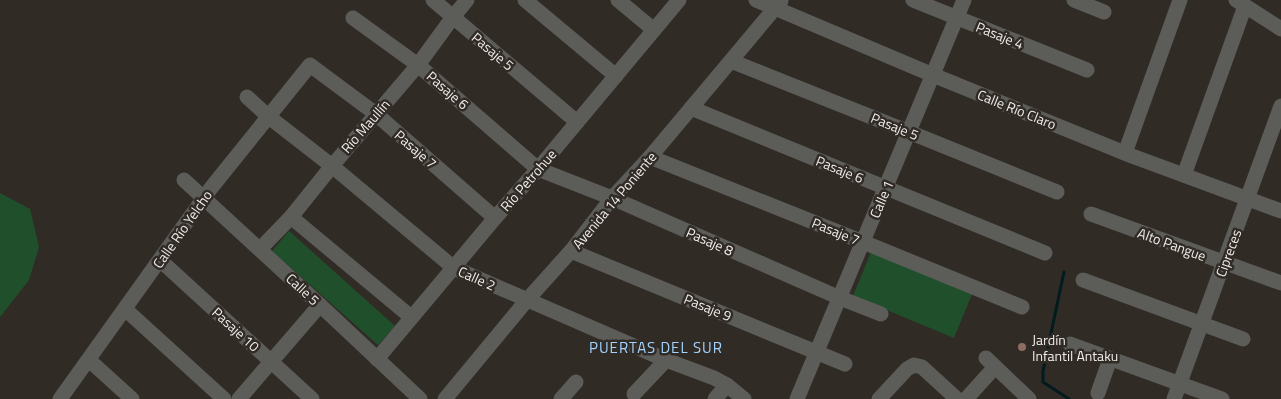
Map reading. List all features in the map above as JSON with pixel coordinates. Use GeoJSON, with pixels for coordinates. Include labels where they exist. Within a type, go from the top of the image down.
{"type":"FeatureCollection","features":[{"type":"Feature","properties":{"kind":"street","name":"Pasaje 5"},"geometry":{"type":"LineString","coordinates":[[433,0],[577,122]]}},
{"type":"Feature","properties":{"kind":"street","name":"Río Maullín"},"geometry":{"type":"LineString","coordinates":[[260,249],[291,217],[418,65],[452,17],[467,0]]}},
{"type":"Feature","properties":{"kind":"street"},"geometry":{"type":"LineString","coordinates":[[525,0],[616,76]]}},
{"type":"Feature","properties":{"kind":"street"},"geometry":{"type":"LineString","coordinates":[[618,0],[654,30]]}},
{"type":"Feature","properties":{"kind":"street","name":"Río Petrohue"},"geometry":{"type":"LineString","coordinates":[[377,359],[679,0]]}},
{"type":"Feature","properties":{"kind":"street","name":"Calle Río Claro"},"geometry":{"type":"LineString","coordinates":[[756,0],[778,4],[933,75],[1125,153],[1281,211]]}},
{"type":"Feature","properties":{"kind":"street","name":"Pasaje 4"},"geometry":{"type":"LineString","coordinates":[[913,0],[1087,70]]}},
{"type":"Feature","properties":{"kind":"street","name":"Calle 1"},"geometry":{"type":"LineString","coordinates":[[797,399],[964,0]]}},
{"type":"Feature","properties":{"kind":"street"},"geometry":{"type":"LineString","coordinates":[[1074,0],[1104,12]]}},
{"type":"Feature","properties":{"kind":"street"},"geometry":{"type":"LineString","coordinates":[[1125,153],[1180,0]]}},
{"type":"Feature","properties":{"kind":"street"},"geometry":{"type":"LineString","coordinates":[[1184,176],[1240,3],[1281,29]]}},
{"type":"Feature","properties":{"kind":"street","name":"Avenida 14 Poniente"},"geometry":{"type":"LineString","coordinates":[[445,399],[571,250],[612,198],[650,157],[778,4]]}},
{"type":"Feature","properties":{"kind":"street","name":"Pasaje 6"},"geometry":{"type":"LineString","coordinates":[[353,18],[418,65],[538,169]]}},
{"type":"Feature","properties":{"kind":"street","name":"Pasaje 5"},"geometry":{"type":"LineString","coordinates":[[731,62],[1057,192]]}},
{"type":"Feature","properties":{"kind":"street","name":"Pasaje 7"},"geometry":{"type":"LineString","coordinates":[[310,65],[376,114],[495,218]]}},
{"type":"Feature","properties":{"kind":"street","name":"Calle Río Yelcho"},"geometry":{"type":"LineString","coordinates":[[60,399],[204,198],[310,65]]}},
{"type":"Feature","properties":{"kind":"street","name":"Calle 2"},"geometry":{"type":"LineString","coordinates":[[247,97],[454,268],[666,360],[714,378],[728,385],[744,399]]}},
{"type":"Feature","properties":{"kind":"street","name":"Cipreces"},"geometry":{"type":"LineString","coordinates":[[1174,399],[1281,106]]}},
{"type":"Feature","properties":{"kind":"street","name":"Pasaje 6"},"geometry":{"type":"LineString","coordinates":[[691,108],[1045,253]]}},
{"type":"Feature","properties":{"kind":"street","name":"Pasaje 7"},"geometry":{"type":"LineString","coordinates":[[650,157],[1022,307]]}},
{"type":"Feature","properties":{"kind":"street","name":"Pasaje 8"},"geometry":{"type":"LineString","coordinates":[[538,169],[612,198],[840,298],[881,314]]}},
{"type":"Feature","properties":{"kind":"street","name":"Calle 5"},"geometry":{"type":"LineString","coordinates":[[184,180],[420,399]]}},
{"type":"Feature","properties":{"kind":"street","name":"Alto Pangue"},"geometry":{"type":"LineString","coordinates":[[1092,214],[1281,283]]}},
{"type":"Feature","properties":{"kind":"street"},"geometry":{"type":"LineString","coordinates":[[291,217],[411,317]]}},
{"type":"Feature","properties":{"kind":"street","name":"Pasaje 9"},"geometry":{"type":"LineString","coordinates":[[571,250],[845,364]]}},
{"type":"Feature","properties":{"kind":"street","name":"Pasaje 10"},"geometry":{"type":"LineString","coordinates":[[160,260],[312,399]]}},
{"type":"Feature","properties":{"kind":"street"},"geometry":{"type":"LineString","coordinates":[[1083,280],[1243,339]]}},
{"type":"Feature","properties":{"kind":"street"},"geometry":{"type":"LineString","coordinates":[[239,399],[320,305]]}},
{"type":"Feature","properties":{"kind":"street"},"geometry":{"type":"LineString","coordinates":[[125,308],[224,399]]}},
{"type":"Feature","properties":{"kind":"street"},"geometry":{"type":"LineString","coordinates":[[1070,344],[1222,399]]}},
{"type":"Feature","properties":{"kind":"street"},"geometry":{"type":"LineString","coordinates":[[1098,393],[1110,358]]}},
{"type":"Feature","properties":{"kind":"street"},"geometry":{"type":"LineString","coordinates":[[89,360],[132,399]]}},
{"type":"Feature","properties":{"kind":"street"},"geometry":{"type":"LineString","coordinates":[[634,394],[666,360]]}},
{"type":"Feature","properties":{"kind":"street"},"geometry":{"type":"LineString","coordinates":[[966,399],[990,363],[1029,399]]}},
{"type":"Feature","properties":{"kind":"street"},"geometry":{"type":"LineString","coordinates":[[879,399],[907,369],[914,365],[922,367],[957,399]]}},
{"type":"Feature","properties":{"kind":"street"},"geometry":{"type":"LineString","coordinates":[[561,399],[576,382]]}},
{"type":"Feature","properties":{"kind":"street"},"geometry":{"type":"LineString","coordinates":[[714,399],[728,385]]}},
{"type":"Feature","properties":{"kind":"green space"},"geometry":{"type":"Polygon","coordinates":[[[0,193],[30,209],[39,247],[29,280],[0,317],[0,193]]]}},
{"type":"Feature","properties":{"kind":"green space"},"geometry":{"type":"Polygon","coordinates":[[[289,231],[395,326],[378,345],[272,251],[289,231]]]}},
{"type":"Feature","properties":{"kind":"green space"},"geometry":{"type":"Polygon","coordinates":[[[871,252],[972,294],[954,338],[853,296],[871,252]]]}},
{"type":"Feature","properties":{"kind":"waterway"},"geometry":{"type":"LineString","coordinates":[[1064,272],[1043,371],[1043,382],[1069,399]]}},
{"type":"Feature","properties":{"kind":"place","name":"Jardín Infantil Antaku"},"geometry":{"type":"Point","coordinates":[1022,347]}},
{"type":"Feature","properties":{"kind":"district","name":"PUERTAS DEL SUR"},"geometry":{"type":"Point","coordinates":[656,347]}}]}
